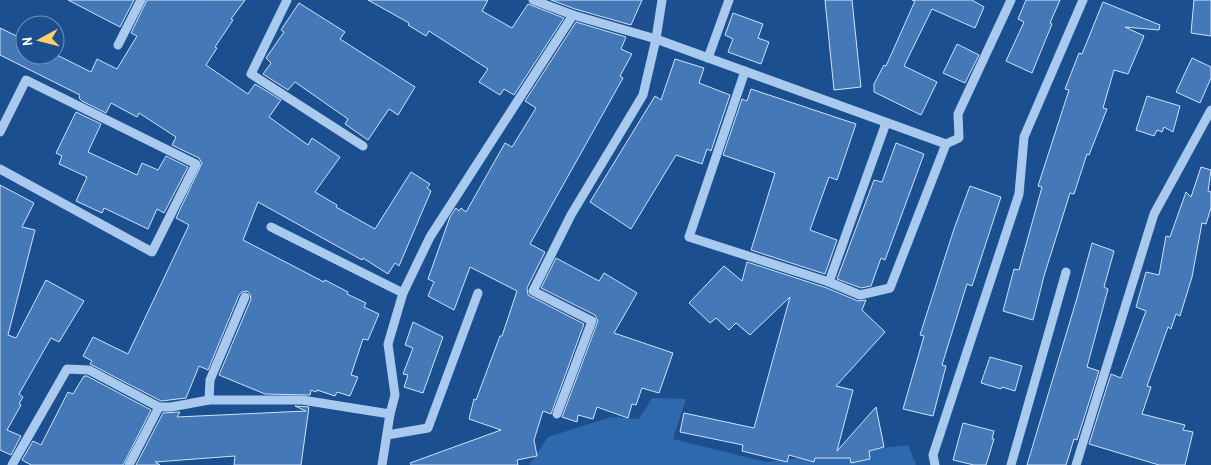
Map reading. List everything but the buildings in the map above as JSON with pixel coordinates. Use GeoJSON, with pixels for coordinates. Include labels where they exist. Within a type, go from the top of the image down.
{"type":"FeatureCollection","features":[{"type":"Feature","properties":{"kind":"street"},"geometry":{"type":"LineString","coordinates":[[118,46],[141,0]]}},
{"type":"Feature","properties":{"kind":"street"},"geometry":{"type":"LineString","coordinates":[[287,0],[251,74],[363,146]]}},
{"type":"Feature","properties":{"kind":"street"},"geometry":{"type":"LineString","coordinates":[[533,0],[573,15],[656,39],[946,144]]}},
{"type":"Feature","properties":{"kind":"street"},"geometry":{"type":"LineString","coordinates":[[557,414],[592,321],[533,291],[572,215],[643,95],[656,39],[662,0]]}},
{"type":"Feature","properties":{"kind":"street"},"geometry":{"type":"LineString","coordinates":[[708,58],[729,0]]}},
{"type":"Feature","properties":{"kind":"street"},"geometry":{"type":"LineString","coordinates":[[745,72],[689,237],[829,282],[860,295],[890,288],[946,144],[959,138],[958,114],[1011,0]]}},
{"type":"Feature","properties":{"kind":"street"},"geometry":{"type":"LineString","coordinates":[[935,465],[933,456],[1019,194],[1024,136],[1083,0]]}},
{"type":"Feature","properties":{"kind":"street"},"geometry":{"type":"LineString","coordinates":[[382,465],[395,395],[388,344],[403,293],[430,237],[573,15]]}},
{"type":"Feature","properties":{"kind":"street"},"geometry":{"type":"LineString","coordinates":[[0,132],[26,80],[196,164],[152,252],[0,169]]}},
{"type":"Feature","properties":{"kind":"street"},"geometry":{"type":"LineString","coordinates":[[1076,465],[1154,214],[1211,110]]}},
{"type":"Feature","properties":{"kind":"street"},"geometry":{"type":"LineString","coordinates":[[829,282],[886,122]]}},
{"type":"Feature","properties":{"kind":"street"},"geometry":{"type":"LineString","coordinates":[[270,227],[403,293]]}},
{"type":"Feature","properties":{"kind":"street"},"geometry":{"type":"LineString","coordinates":[[1012,465],[1066,272]]}},
{"type":"Feature","properties":{"kind":"street"},"geometry":{"type":"LineString","coordinates":[[387,435],[428,428],[478,293]]}},
{"type":"Feature","properties":{"kind":"street"},"geometry":{"type":"LineString","coordinates":[[209,400],[210,380],[245,297]]}},
{"type":"Feature","properties":{"kind":"street"},"geometry":{"type":"LineString","coordinates":[[12,465],[67,369],[89,370],[160,406],[171,408],[209,400],[302,400],[390,414]]}},
{"type":"Feature","properties":{"kind":"street"},"geometry":{"type":"LineString","coordinates":[[129,465],[160,406]]}},
{"type":"Feature","properties":{"kind":"shaded area"},"geometry":{"type":"Polygon","coordinates":[[[652,398],[686,399],[673,439],[766,462],[908,445],[916,465],[529,465],[548,437],[611,417],[639,419],[652,398]]]}}]}
